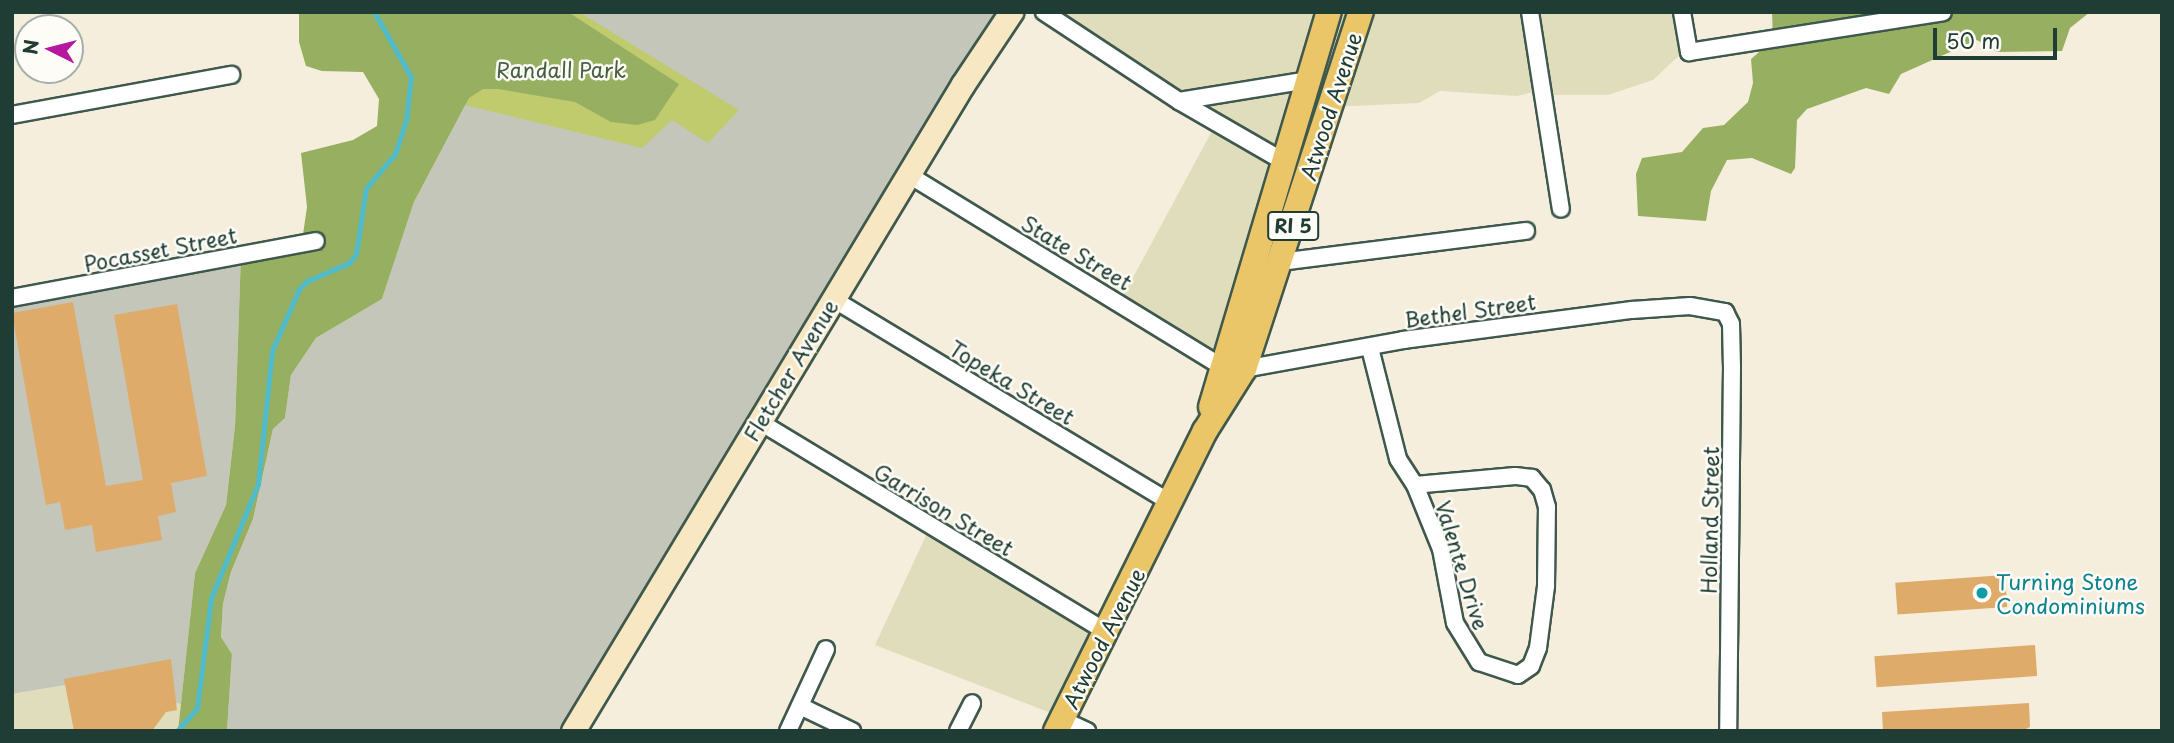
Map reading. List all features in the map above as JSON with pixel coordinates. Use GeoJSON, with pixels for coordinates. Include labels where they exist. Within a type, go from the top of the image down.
{"type":"FeatureCollection","features":[{"type":"Feature","properties":{"kind":"main road","name":"Atwood Avenue"},"geometry":{"type":"LineString","coordinates":[[1233,368],[1283,161],[1329,12]]}},
{"type":"Feature","properties":{"kind":"main road","name":"Atwood Avenue"},"geometry":{"type":"LineString","coordinates":[[1058,725],[1107,632],[1205,431],[1280,262],[1361,12]]}},
{"type":"Feature","properties":{"kind":"street","name":"Fletcher Avenue"},"geometry":{"type":"LineString","coordinates":[[573,731],[833,299],[1011,12]]}},
{"type":"Feature","properties":{"kind":"street"},"geometry":{"type":"LineString","coordinates":[[1044,12],[1179,101],[1283,161]]}},
{"type":"Feature","properties":{"kind":"street"},"geometry":{"type":"LineString","coordinates":[[1530,12],[1561,209]]}},
{"type":"Feature","properties":{"kind":"street"},"geometry":{"type":"LineString","coordinates":[[1682,12],[1689,52],[1942,12]]}},
{"type":"Feature","properties":{"kind":"street"},"geometry":{"type":"LineString","coordinates":[[12,115],[231,75]]}},
{"type":"Feature","properties":{"kind":"street"},"geometry":{"type":"LineString","coordinates":[[1179,101],[1309,79]]}},
{"type":"Feature","properties":{"kind":"street","name":"State Street"},"geometry":{"type":"LineString","coordinates":[[909,175],[1233,368]]}},
{"type":"Feature","properties":{"kind":"street"},"geometry":{"type":"LineString","coordinates":[[1280,262],[1526,231]]}},
{"type":"Feature","properties":{"kind":"street","name":"Pocasset Street"},"geometry":{"type":"LineString","coordinates":[[12,298],[316,241]]}},
{"type":"Feature","properties":{"kind":"street","name":"Topeka Street"},"geometry":{"type":"LineString","coordinates":[[833,299],[1170,502]]}},
{"type":"Feature","properties":{"kind":"street","name":"Bethel Street"},"geometry":{"type":"LineString","coordinates":[[1233,368],[1370,348],[1403,340],[1632,310],[1690,306],[1725,312]]}},
{"type":"Feature","properties":{"kind":"street","name":"Holland Street"},"geometry":{"type":"LineString","coordinates":[[1725,312],[1731,324],[1732,367],[1728,731]]}},
{"type":"Feature","properties":{"kind":"street","name":"Valente Drive"},"geometry":{"type":"LineString","coordinates":[[1370,348],[1391,439],[1415,485],[1441,549],[1455,623],[1471,654],[1491,670],[1518,675],[1531,666],[1538,648],[1546,586],[1547,507],[1542,490],[1532,478],[1515,476],[1415,485]]}},
{"type":"Feature","properties":{"kind":"street","name":"Garrison Street"},"geometry":{"type":"LineString","coordinates":[[760,422],[1107,632]]}},
{"type":"Feature","properties":{"kind":"street"},"geometry":{"type":"LineString","coordinates":[[788,731],[826,649]]}},
{"type":"Feature","properties":{"kind":"street"},"geometry":{"type":"LineString","coordinates":[[958,731],[972,703]]}},
{"type":"Feature","properties":{"kind":"street"},"geometry":{"type":"LineString","coordinates":[[800,706],[852,731]]}},
{"type":"Feature","properties":{"kind":"street"},"geometry":{"type":"LineString","coordinates":[[1058,725],[1087,731]]}},
{"type":"Feature","properties":{"kind":"shaded area"},"geometry":{"type":"Polygon","coordinates":[[[568,12],[1013,12],[570,731],[227,731],[232,654],[221,637],[223,604],[231,572],[253,519],[273,429],[285,418],[291,375],[316,338],[382,299],[414,202],[469,98],[568,12]]]}},
{"type":"Feature","properties":{"kind":"shaded area"},"geometry":{"type":"Polygon","coordinates":[[[1044,12],[1681,12],[1686,49],[1653,80],[1608,95],[1551,95],[1545,89],[1517,96],[1440,91],[1419,103],[1305,108],[1220,362],[1122,298],[1213,129],[1044,12]]]}},
{"type":"Feature","properties":{"kind":"shaded area"},"geometry":{"type":"Polygon","coordinates":[[[241,254],[235,426],[226,505],[195,573],[181,704],[89,681],[12,694],[12,297],[241,254]]]}},
{"type":"Feature","properties":{"kind":"shaded area"},"geometry":{"type":"Polygon","coordinates":[[[930,527],[1105,630],[1059,716],[875,645],[930,527]]]}},
{"type":"Feature","properties":{"kind":"shaded area"},"geometry":{"type":"Polygon","coordinates":[[[89,681],[181,704],[178,731],[12,731],[12,694],[89,681]]]}},
{"type":"Feature","properties":{"kind":"green space"},"geometry":{"type":"Polygon","coordinates":[[[299,12],[568,12],[679,84],[655,120],[637,125],[611,122],[575,102],[498,89],[483,89],[469,98],[414,202],[382,299],[316,338],[291,375],[285,418],[273,429],[253,519],[231,572],[223,604],[221,637],[232,654],[227,731],[178,731],[195,573],[226,505],[235,426],[241,254],[302,241],[307,207],[301,153],[353,140],[377,126],[379,99],[363,72],[322,71],[306,66],[299,42],[299,12]]]}},
{"type":"Feature","properties":{"kind":"green space","name":"Randall Park"},"geometry":{"type":"Polygon","coordinates":[[[375,12],[579,12],[739,110],[708,143],[672,120],[642,148],[432,97],[375,12]]]}},
{"type":"Feature","properties":{"kind":"green space"},"geometry":{"type":"Polygon","coordinates":[[[1772,12],[2090,12],[2070,28],[2062,51],[1997,52],[1977,40],[1901,74],[1889,94],[1866,88],[1807,109],[1797,120],[1795,168],[1791,174],[1752,158],[1727,160],[1711,191],[1706,221],[1638,216],[1636,174],[1642,158],[1682,152],[1703,128],[1724,125],[1748,102],[1753,83],[1751,59],[1773,40],[1772,12]]]}},
{"type":"Feature","properties":{"kind":"building"},"geometry":{"type":"Polygon","coordinates":[[[73,302],[106,486],[143,480],[114,315],[177,304],[207,476],[171,483],[176,512],[158,516],[162,540],[96,552],[92,525],[65,530],[60,502],[46,505],[12,313],[73,302]]]}},
{"type":"Feature","properties":{"kind":"building"},"geometry":{"type":"Polygon","coordinates":[[[2005,575],[2007,607],[1898,615],[1895,583],[2005,575]]]}},
{"type":"Feature","properties":{"kind":"building"},"geometry":{"type":"Polygon","coordinates":[[[2035,645],[2037,676],[1877,687],[1874,656],[2035,645]]]}},
{"type":"Feature","properties":{"kind":"building"},"geometry":{"type":"Polygon","coordinates":[[[171,659],[177,710],[166,712],[152,731],[74,731],[64,679],[171,659]]]}},
{"type":"Feature","properties":{"kind":"building"},"geometry":{"type":"Polygon","coordinates":[[[2029,703],[2030,727],[2024,730],[1883,731],[1882,712],[2029,703]]]}},
{"type":"Feature","properties":{"kind":"waterway"},"geometry":{"type":"LineString","coordinates":[[177,731],[197,708],[211,598],[258,484],[272,351],[299,289],[307,281],[349,263],[356,254],[366,188],[395,154],[406,121],[411,77],[374,12]]}},
{"type":"Feature","properties":{"kind":"place","name":"Turning Stone Condominiums"},"geometry":{"type":"Point","coordinates":[1982,593]}}]}
